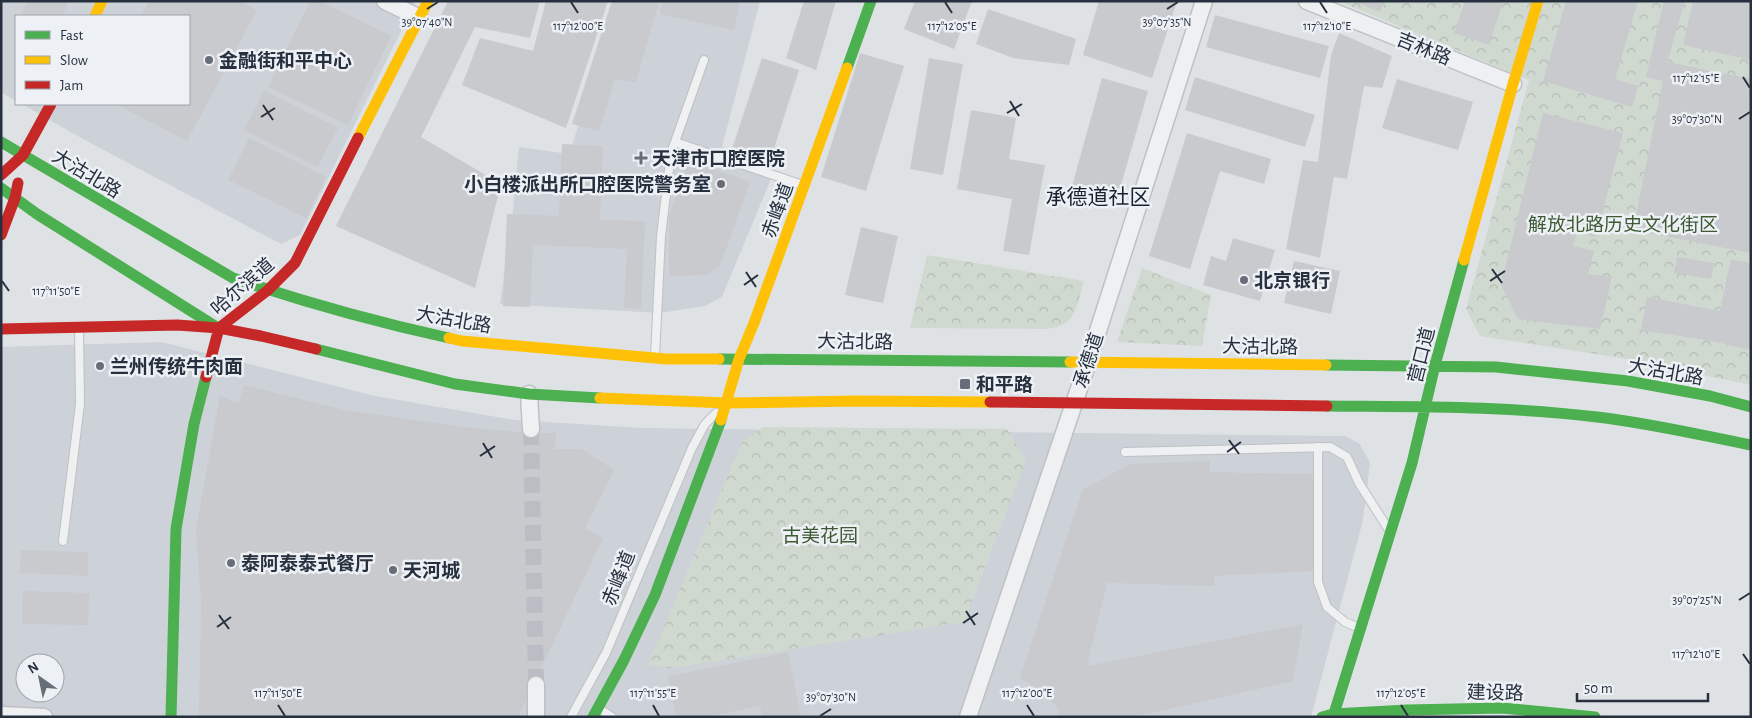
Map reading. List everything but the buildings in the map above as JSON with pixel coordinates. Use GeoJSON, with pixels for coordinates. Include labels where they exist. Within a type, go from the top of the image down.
{"type":"FeatureCollection","features":[{"type":"Feature","properties":{"kind":"main road"},"geometry":{"type":"LineString","coordinates":[[95,15],[102,1]]}},
{"type":"Feature","properties":{"kind":"main road","name":"哈尔滨道"},"geometry":{"type":"LineString","coordinates":[[171,717],[176,529],[194,424],[219,328],[268,290],[294,263],[428,1]]}},
{"type":"Feature","properties":{"kind":"main road","name":"赤峰道"},"geometry":{"type":"LineString","coordinates":[[595,712],[624,660],[655,595],[707,461],[727,403],[739,359],[754,324],[805,186],[870,1]]}},
{"type":"Feature","properties":{"kind":"main road","name":"营口道"},"geometry":{"type":"LineString","coordinates":[[1329,716],[1360,629],[1412,463],[1435,365],[1538,1]]}},
{"type":"Feature","properties":{"kind":"main road"},"geometry":{"type":"LineString","coordinates":[[1,175],[23,155],[50,105]]}},
{"type":"Feature","properties":{"kind":"main road","name":"大沽北路"},"geometry":{"type":"LineString","coordinates":[[1,142],[234,278],[268,290],[411,330],[462,341],[655,358],[1083,361],[1496,367],[1628,381],[1710,396],[1751,407]]}},
{"type":"Feature","properties":{"kind":"main road"},"geometry":{"type":"LineString","coordinates":[[1,235],[16,198],[23,155]]}},
{"type":"Feature","properties":{"kind":"main road"},"geometry":{"type":"LineString","coordinates":[[1,188],[37,214],[219,328]]}},
{"type":"Feature","properties":{"kind":"main road"},"geometry":{"type":"LineString","coordinates":[[1,329],[177,325],[219,328],[261,336],[455,384],[529,394],[727,403],[850,401],[1426,407],[1509,410],[1597,417],[1661,427],[1751,445]]}},
{"type":"Feature","properties":{"kind":"main road","name":"建设路"},"geometry":{"type":"LineString","coordinates":[[1329,716],[1407,710],[1595,717]]}},
{"type":"Feature","properties":{"kind":"street"},"geometry":{"type":"LineString","coordinates":[[385,1],[420,18]]}},
{"type":"Feature","properties":{"kind":"street","name":"承德道"},"geometry":{"type":"LineString","coordinates":[[1083,361],[1193,1]]}},
{"type":"Feature","properties":{"kind":"street","name":"承德道"},"geometry":{"type":"LineString","coordinates":[[968,717],[1069,403],[1204,1]]}},
{"type":"Feature","properties":{"kind":"street","name":"吉林路"},"geometry":{"type":"LineString","coordinates":[[1307,1],[1513,84]]}},
{"type":"Feature","properties":{"kind":"street"},"geometry":{"type":"LineString","coordinates":[[529,394],[531,430]]}},
{"type":"Feature","properties":{"kind":"street","name":"承德道"},"geometry":{"type":"LineString","coordinates":[[960,717],[1069,403]]}},
{"type":"Feature","properties":{"kind":"street"},"geometry":{"type":"LineString","coordinates":[[536,685],[536,717]]}},
{"type":"Feature","properties":{"kind":"street"},"geometry":{"type":"LineString","coordinates":[[1,716],[44,717]]}},
{"type":"Feature","properties":{"kind":"lane"},"geometry":{"type":"LineString","coordinates":[[655,358],[661,236],[671,153],[704,60]]}},
{"type":"Feature","properties":{"kind":"lane"},"geometry":{"type":"LineString","coordinates":[[675,142],[805,186]]}},
{"type":"Feature","properties":{"kind":"lane"},"geometry":{"type":"LineString","coordinates":[[62,541],[80,404],[79,326]]}},
{"type":"Feature","properties":{"kind":"lane","name":"赤峰道"},"geometry":{"type":"LineString","coordinates":[[571,717],[606,653],[692,448],[705,424],[727,403]]}},
{"type":"Feature","properties":{"kind":"lane"},"geometry":{"type":"LineString","coordinates":[[1318,447],[1318,582],[1327,607],[1345,622],[1360,629]]}},
{"type":"Feature","properties":{"kind":"lane"},"geometry":{"type":"LineString","coordinates":[[1125,452],[1330,447],[1347,457],[1359,484],[1390,533]]}},
{"type":"Feature","properties":{"kind":"lane"},"geometry":{"type":"LineString","coordinates":[[595,712],[612,717]]}},
{"type":"Feature","properties":{"kind":"shaded area"},"geometry":{"type":"Polygon","coordinates":[[[1,1],[416,1],[300,235],[281,244],[83,139],[24,105],[190,105],[190,15],[15,15],[15,100],[1,92],[1,1]]]}},
{"type":"Feature","properties":{"kind":"shaded area","name":"天津市口腔医院"},"geometry":{"type":"Polygon","coordinates":[[[620,1],[760,1],[722,147],[778,162],[722,297],[705,306],[659,313],[500,304],[513,211],[519,147],[569,154],[620,1]]]}},
{"type":"Feature","properties":{"kind":"shaded area"},"geometry":{"type":"Polygon","coordinates":[[[162,342],[375,396],[515,420],[642,428],[1345,436],[1360,444],[1370,463],[1363,520],[1311,717],[1,717],[1,347],[162,342]]]}},
{"type":"Feature","properties":{"kind":"green space","name":"解放北路历史文化街区"},"geometry":{"type":"Polygon","coordinates":[[[1338,1],[1751,1],[1751,385],[1621,358],[1480,336],[1466,309],[1529,80],[1338,1]]]}},
{"type":"Feature","properties":{"kind":"green space"},"geometry":{"type":"Polygon","coordinates":[[[927,255],[1084,281],[1074,313],[1070,319],[1057,327],[1047,329],[910,328],[927,255]]]}},
{"type":"Feature","properties":{"kind":"green space"},"geometry":{"type":"Polygon","coordinates":[[[1142,268],[1211,295],[1202,346],[1117,342],[1142,268]]]}},
{"type":"Feature","properties":{"kind":"green space","name":"古美花园"},"geometry":{"type":"Polygon","coordinates":[[[763,427],[1007,429],[1026,461],[964,622],[671,668],[648,665],[742,442],[763,427]]]}},
{"type":"Feature","properties":{"kind":"tunnel"},"geometry":{"type":"LineString","coordinates":[[531,429],[536,685]]}},
{"type":"Feature","properties":{"kind":"traffic: fast"},"geometry":{"type":"LineString","coordinates":[[847,68],[871,1]]}},
{"type":"Feature","properties":{"kind":"traffic: fast"},"geometry":{"type":"LineString","coordinates":[[1,142],[233,278],[340,311],[449,338]]}},
{"type":"Feature","properties":{"kind":"traffic: fast"},"geometry":{"type":"LineString","coordinates":[[1,188],[37,214],[218,328]]}},
{"type":"Feature","properties":{"kind":"traffic: fast"},"geometry":{"type":"LineString","coordinates":[[1333,717],[1412,463],[1435,365],[1464,260]]}},
{"type":"Feature","properties":{"kind":"traffic: fast"},"geometry":{"type":"LineString","coordinates":[[316,349],[455,384],[529,394],[600,398]]}},
{"type":"Feature","properties":{"kind":"traffic: fast"},"geometry":{"type":"LineString","coordinates":[[719,359],[1070,362]]}},
{"type":"Feature","properties":{"kind":"traffic: fast"},"geometry":{"type":"LineString","coordinates":[[1326,365],[1496,367],[1628,381],[1710,396],[1751,407]]}},
{"type":"Feature","properties":{"kind":"traffic: fast"},"geometry":{"type":"LineString","coordinates":[[171,717],[176,529],[194,424],[206,377]]}},
{"type":"Feature","properties":{"kind":"traffic: fast"},"geometry":{"type":"LineString","coordinates":[[1327,406],[1462,408],[1564,413],[1636,422],[1751,445]]}},
{"type":"Feature","properties":{"kind":"traffic: fast"},"geometry":{"type":"LineString","coordinates":[[593,717],[624,660],[655,595],[721,420]]}},
{"type":"Feature","properties":{"kind":"traffic: fast"},"geometry":{"type":"LineString","coordinates":[[1322,717],[1333,714],[1407,710],[1502,708],[1595,717]]}},
{"type":"Feature","properties":{"kind":"traffic: slow"},"geometry":{"type":"LineString","coordinates":[[95,15],[102,1]]}},
{"type":"Feature","properties":{"kind":"traffic: slow"},"geometry":{"type":"LineString","coordinates":[[358,138],[428,1]]}},
{"type":"Feature","properties":{"kind":"traffic: slow"},"geometry":{"type":"LineString","coordinates":[[1464,260],[1538,1]]}},
{"type":"Feature","properties":{"kind":"traffic: slow"},"geometry":{"type":"LineString","coordinates":[[721,420],[739,359],[754,323],[847,68]]}},
{"type":"Feature","properties":{"kind":"traffic: slow"},"geometry":{"type":"LineString","coordinates":[[449,338],[462,341],[666,359],[719,359]]}},
{"type":"Feature","properties":{"kind":"traffic: slow"},"geometry":{"type":"LineString","coordinates":[[1070,362],[1326,365]]}},
{"type":"Feature","properties":{"kind":"traffic: slow"},"geometry":{"type":"LineString","coordinates":[[600,398],[727,403],[990,402]]}},
{"type":"Feature","properties":{"kind":"traffic: jam"},"geometry":{"type":"LineString","coordinates":[[1,175],[23,155],[50,105]]}},
{"type":"Feature","properties":{"kind":"traffic: jam"},"geometry":{"type":"LineString","coordinates":[[206,377],[219,328],[268,290],[295,263],[358,138]]}},
{"type":"Feature","properties":{"kind":"traffic: jam"},"geometry":{"type":"LineString","coordinates":[[1,235],[15,198],[18,183]]}},
{"type":"Feature","properties":{"kind":"traffic: jam"},"geometry":{"type":"LineString","coordinates":[[1,329],[177,325],[219,328],[316,349]]}},
{"type":"Feature","properties":{"kind":"traffic: jam"},"geometry":{"type":"LineString","coordinates":[[990,402],[1327,406]]}},
{"type":"Feature","properties":{"kind":"place","name":"金融街和平中心"},"geometry":{"type":"Point","coordinates":[209,60]}},
{"type":"Feature","properties":{"kind":"place","name":"天津市口腔医院"},"geometry":{"type":"Point","coordinates":[641,158]}},
{"type":"Feature","properties":{"kind":"place","name":"小白楼派出所口腔医院警务室"},"geometry":{"type":"Point","coordinates":[721,184]}},
{"type":"Feature","properties":{"kind":"place","name":"北京银行"},"geometry":{"type":"Point","coordinates":[1244,280]}},
{"type":"Feature","properties":{"kind":"place","name":"兰州传统牛肉面"},"geometry":{"type":"Point","coordinates":[100,366]}},
{"type":"Feature","properties":{"kind":"place","name":"和平路"},"geometry":{"type":"Point","coordinates":[965,384]}},
{"type":"Feature","properties":{"kind":"place","name":"泰阿泰泰式餐厅"},"geometry":{"type":"Point","coordinates":[231,563]}},
{"type":"Feature","properties":{"kind":"place","name":"天河城"},"geometry":{"type":"Point","coordinates":[393,570]}},
{"type":"Feature","properties":{"kind":"district","name":"承德道社区"},"geometry":{"type":"Point","coordinates":[1098,197]}}]}
